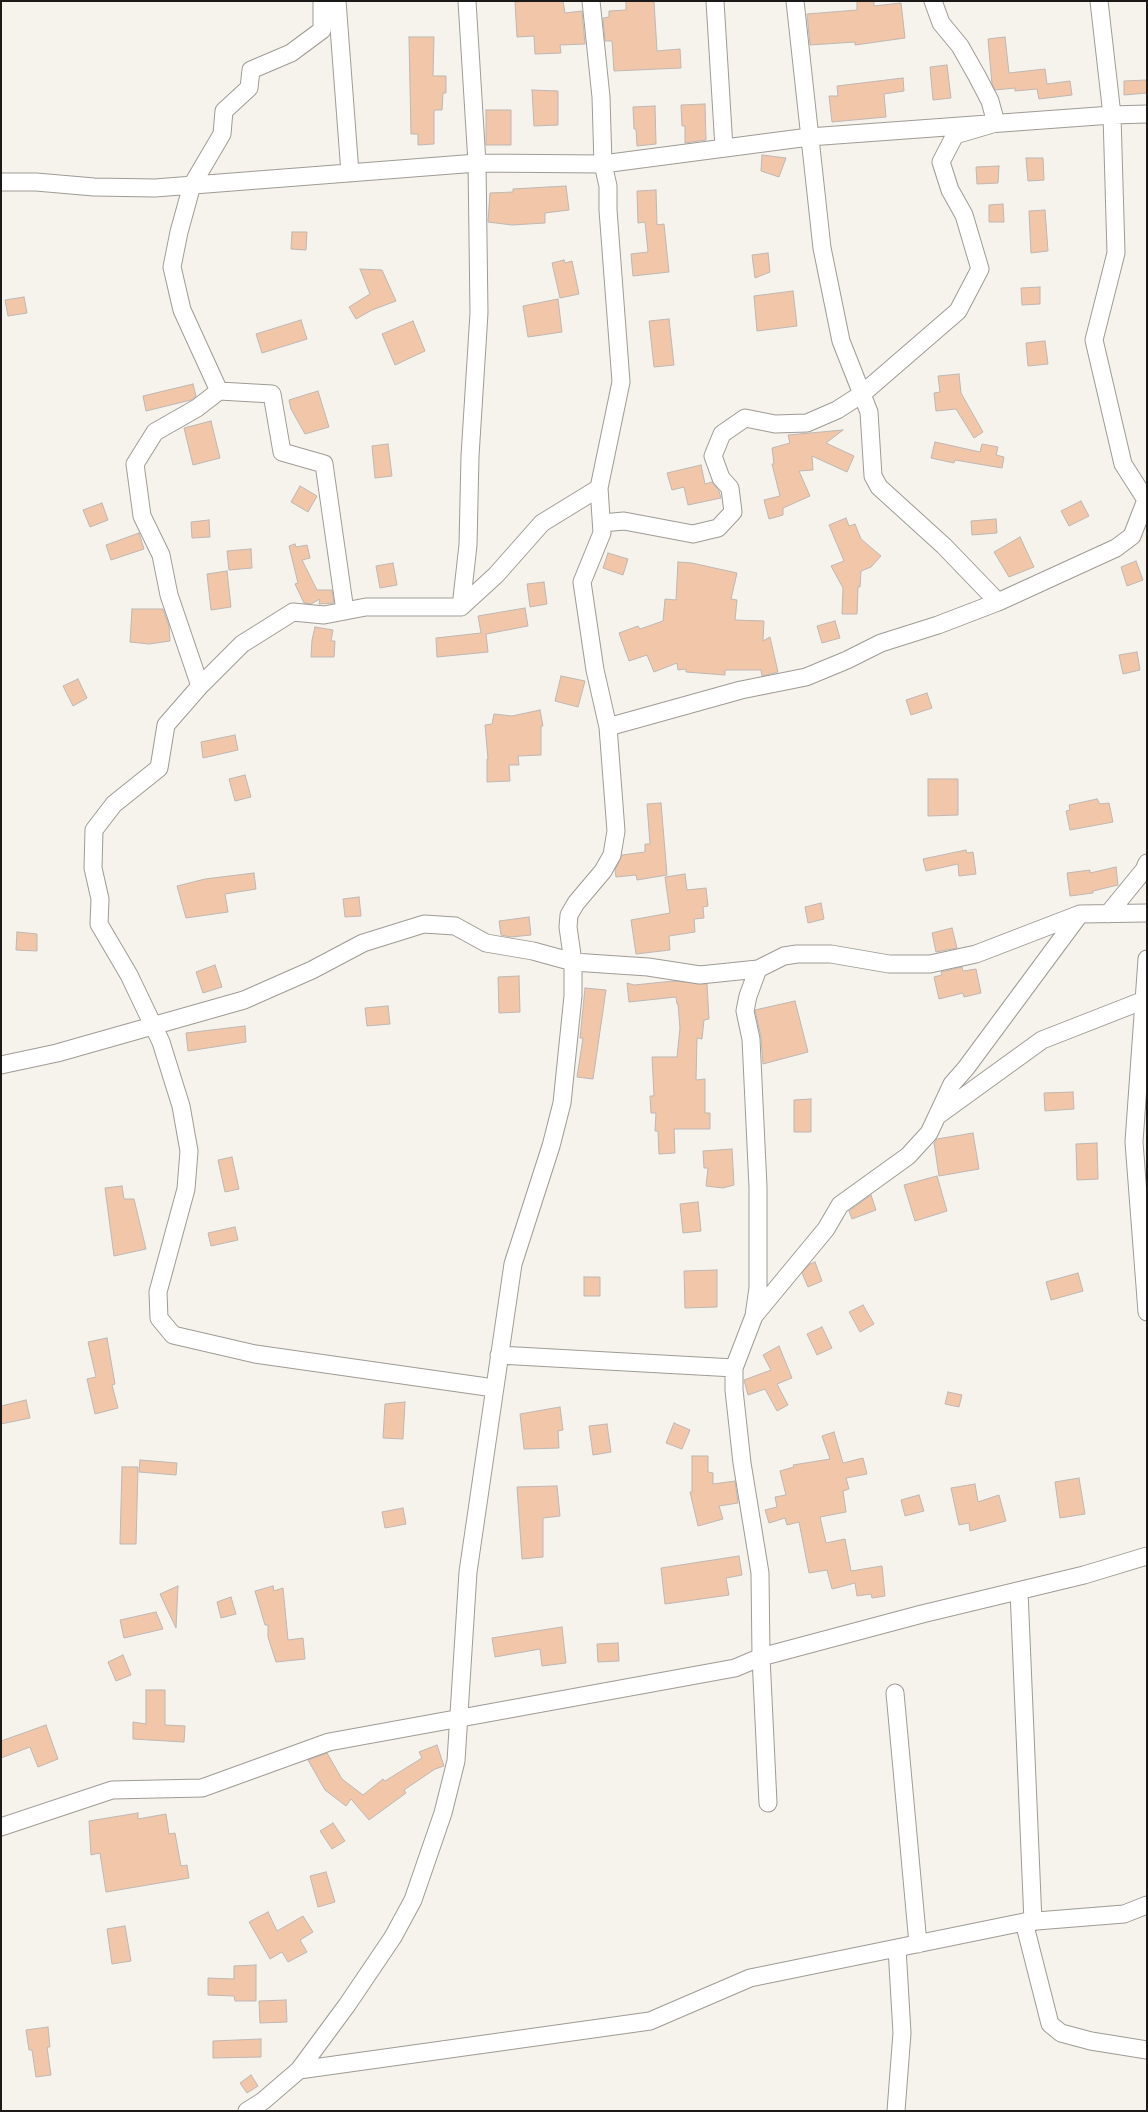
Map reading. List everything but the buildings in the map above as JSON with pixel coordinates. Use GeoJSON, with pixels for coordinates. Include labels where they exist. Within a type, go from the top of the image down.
{"type":"FeatureCollection","features":[{"type":"Feature","properties":{"kind":"street"},"geometry":{"type":"LineString","coordinates":[[219,391],[182,310],[172,267],[179,232],[192,185],[222,134],[224,111],[249,88],[251,70],[291,52],[322,30],[322,1]]}},
{"type":"Feature","properties":{"kind":"street"},"geometry":{"type":"LineString","coordinates":[[337,1],[350,172]]}},
{"type":"Feature","properties":{"kind":"street"},"geometry":{"type":"LineString","coordinates":[[461,608],[468,545],[470,456],[479,313],[477,163],[467,1]]}},
{"type":"Feature","properties":{"kind":"street"},"geometry":{"type":"LineString","coordinates":[[247,2111],[263,2101],[299,2070],[347,2005],[393,1937],[413,1900],[443,1813],[456,1761],[468,1572],[513,1264],[551,1146],[562,1103],[572,1020],[572,962],[568,927],[569,915],[576,903],[603,871],[612,855],[616,831],[608,727],[594,670],[582,582],[602,533],[599,488],[621,382],[608,210],[608,186],[603,164],[601,97],[591,1]]}},
{"type":"Feature","properties":{"kind":"street"},"geometry":{"type":"LineString","coordinates":[[715,1],[724,148]]}},
{"type":"Feature","properties":{"kind":"street"},"geometry":{"type":"LineString","coordinates":[[795,1],[822,248],[841,341],[869,412],[874,476],[879,487],[944,546],[998,602]]}},
{"type":"Feature","properties":{"kind":"street"},"geometry":{"type":"LineString","coordinates":[[933,1],[941,23],[960,46],[990,101],[996,123]]}},
{"type":"Feature","properties":{"kind":"street"},"geometry":{"type":"LineString","coordinates":[[608,727],[741,690],[806,677],[847,660],[881,643],[938,625],[998,602],[1116,548],[1132,536],[1147,500],[1123,464],[1094,340],[1116,253],[1112,115],[1099,1]]}},
{"type":"Feature","properties":{"kind":"street"},"geometry":{"type":"LineString","coordinates":[[1,182],[36,182],[94,188],[154,188],[477,163],[603,164],[809,137],[1112,115],[1147,114]]}},
{"type":"Feature","properties":{"kind":"street"},"geometry":{"type":"LineString","coordinates":[[602,523],[624,521],[692,534],[718,528],[733,512],[730,488],[721,478],[713,456],[722,434],[745,418],[775,424],[807,423],[837,410],[862,394],[958,311],[980,269],[964,215],[950,190],[940,162],[954,135],[996,123]]}},
{"type":"Feature","properties":{"kind":"street"},"geometry":{"type":"LineString","coordinates":[[200,686],[169,595],[161,555],[142,516],[135,464],[155,432],[198,408],[219,391],[272,394],[282,452],[324,464],[345,611]]}},
{"type":"Feature","properties":{"kind":"street"},"geometry":{"type":"LineString","coordinates":[[494,1388],[256,1354],[173,1335],[159,1318],[158,1292],[186,1189],[189,1151],[181,1106],[161,1042],[129,975],[99,924],[100,899],[93,868],[94,830],[114,804],[159,768],[166,725],[200,686],[242,644],[293,612],[324,615],[366,607],[461,608],[496,575],[542,524],[599,488]]}},
{"type":"Feature","properties":{"kind":"street"},"geometry":{"type":"LineString","coordinates":[[1108,914],[1144,870],[1147,863]]}},
{"type":"Feature","properties":{"kind":"street"},"geometry":{"type":"LineString","coordinates":[[1,1065],[56,1053],[154,1027],[244,1000],[312,970],[363,943],[424,924],[456,926],[486,943],[533,951],[572,962],[648,967],[700,976],[758,969],[784,956],[797,954],[831,954],[889,964],[930,964],[976,954],[1080,914],[1147,913]]}},
{"type":"Feature","properties":{"kind":"street"},"geometry":{"type":"LineString","coordinates":[[754,1316],[826,1229],[840,1205],[908,1156],[929,1132],[943,1100],[952,1084],[966,1068],[1080,914]]}},
{"type":"Feature","properties":{"kind":"street"},"geometry":{"type":"LineString","coordinates":[[1147,959],[1146,1000],[1134,1142],[1147,1312]]}},
{"type":"Feature","properties":{"kind":"street"},"geometry":{"type":"LineString","coordinates":[[758,969],[748,996],[745,1011],[751,1039],[758,1187],[758,1288],[754,1316],[734,1368],[734,1390],[742,1463],[760,1573],[761,1656],[768,1803]]}},
{"type":"Feature","properties":{"kind":"street"},"geometry":{"type":"LineString","coordinates":[[937,1116],[1042,1040],[1146,1000]]}},
{"type":"Feature","properties":{"kind":"street"},"geometry":{"type":"LineString","coordinates":[[500,1355],[734,1368]]}},
{"type":"Feature","properties":{"kind":"street"},"geometry":{"type":"LineString","coordinates":[[1,1827],[112,1790],[202,1788],[329,1742],[735,1668],[761,1656],[1084,1575],[1147,1556]]}},
{"type":"Feature","properties":{"kind":"street"},"geometry":{"type":"LineString","coordinates":[[1019,1591],[1028,1922],[1050,2024],[1061,2033],[1090,2041],[1147,2050]]}},
{"type":"Feature","properties":{"kind":"street"},"geometry":{"type":"LineString","coordinates":[[895,1693],[918,1944]]}},
{"type":"Feature","properties":{"kind":"street"},"geometry":{"type":"LineString","coordinates":[[299,2070],[650,2022],[750,1978],[1028,1922],[1124,1914],[1147,1906]]}},
{"type":"Feature","properties":{"kind":"street"},"geometry":{"type":"LineString","coordinates":[[896,2111],[902,2033],[897,1948]]}}]}
